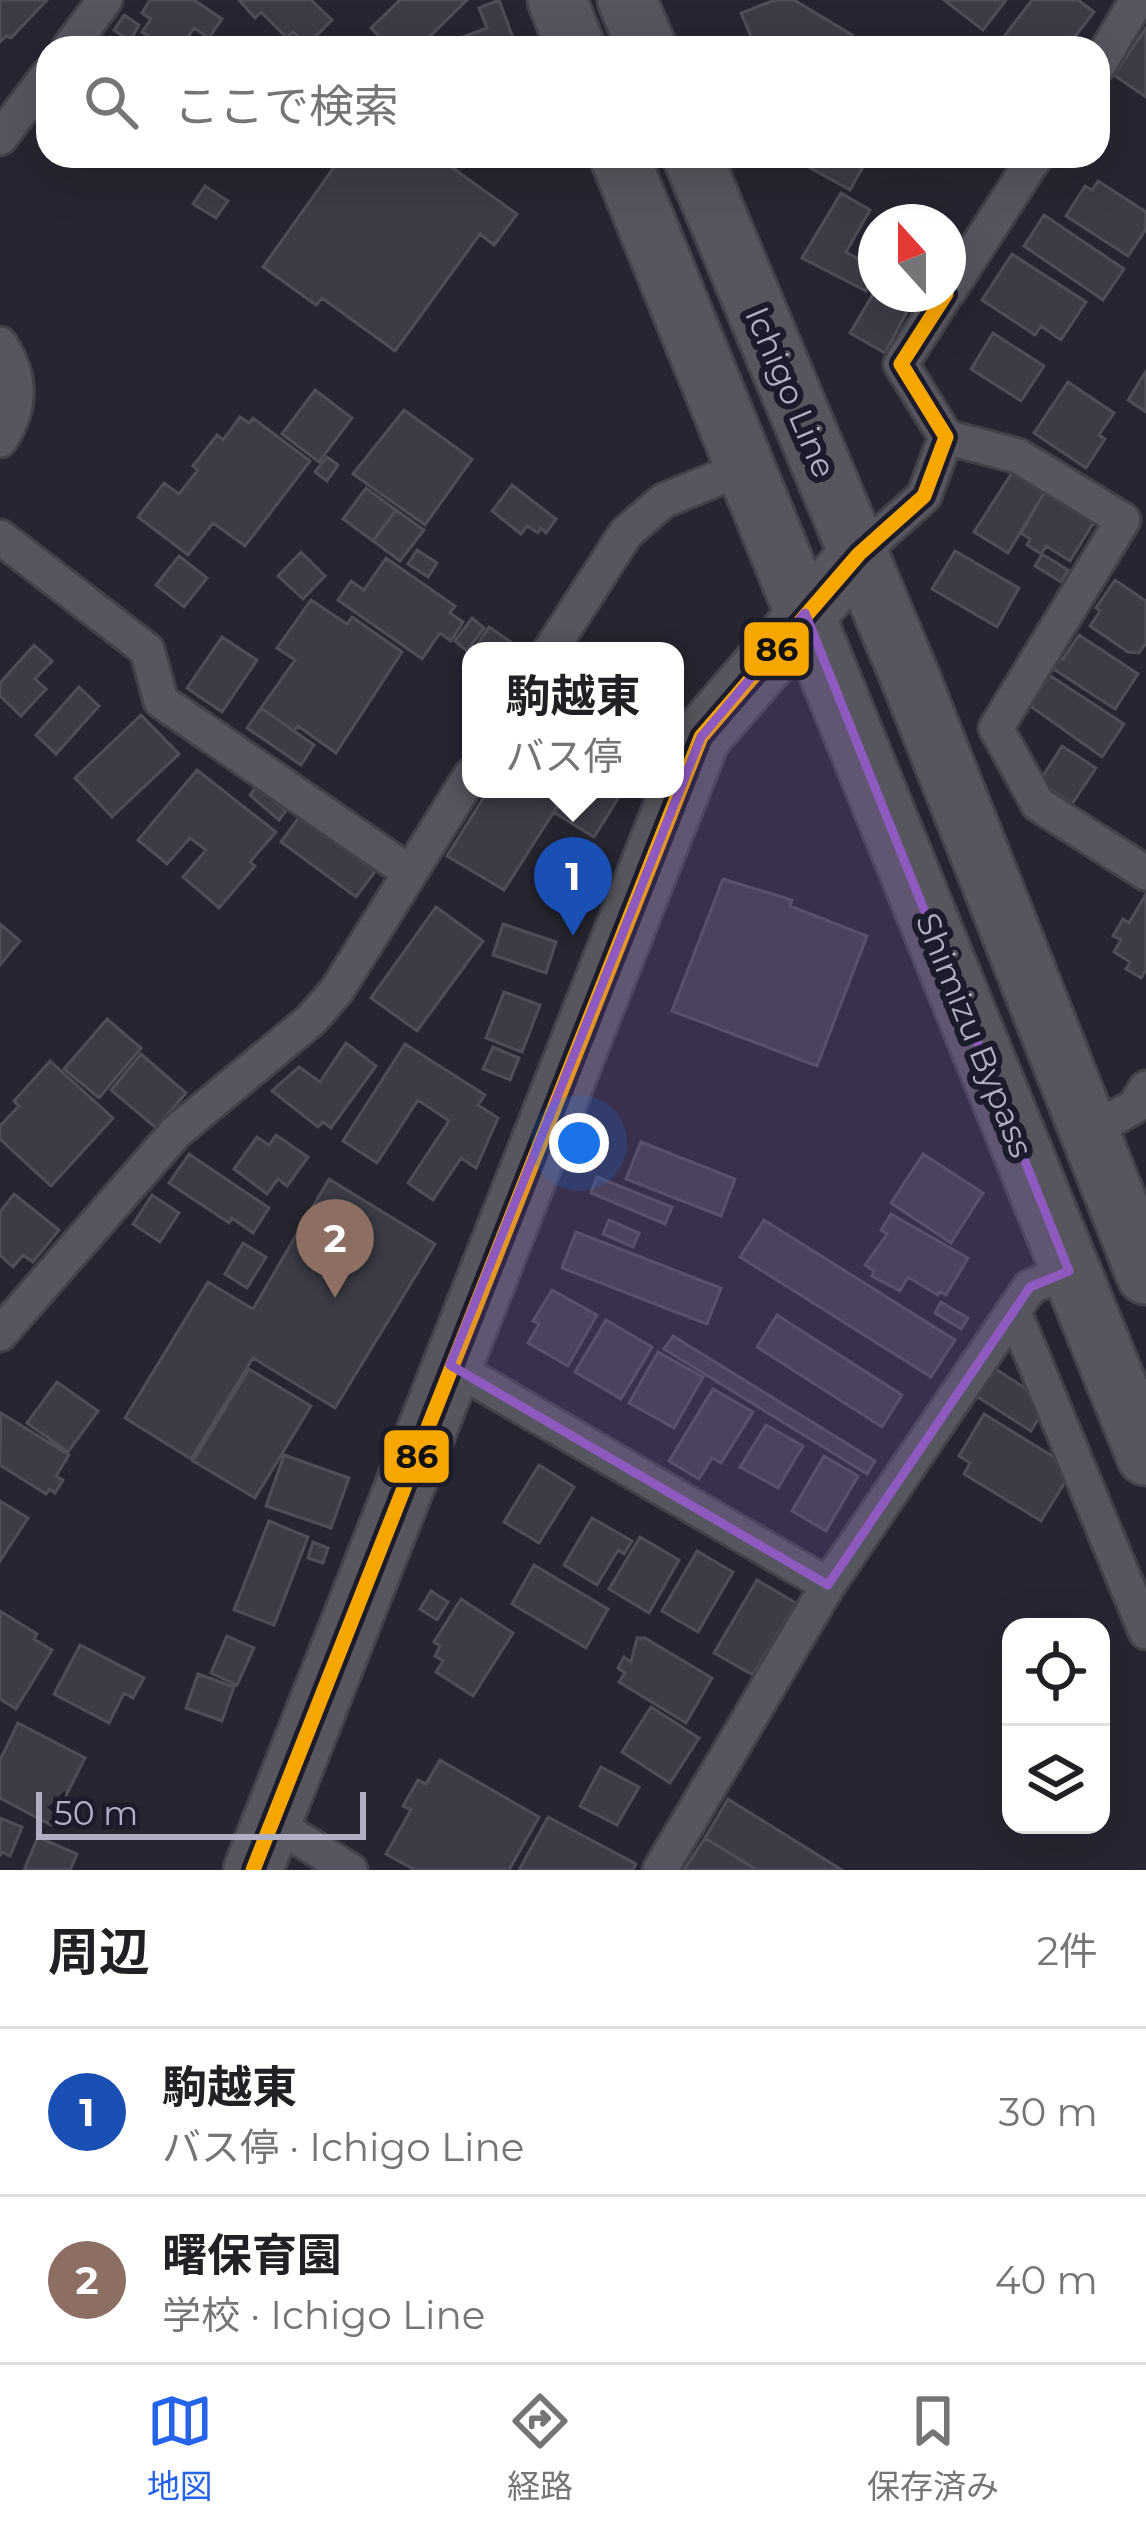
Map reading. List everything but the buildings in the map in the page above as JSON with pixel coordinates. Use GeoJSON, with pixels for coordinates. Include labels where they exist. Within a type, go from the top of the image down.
{"type":"FeatureCollection","features":[{"type":"Feature","properties":{"kind":"highway"},"geometry":{"type":"LineString","coordinates":[[557,0],[571,36]]}},
{"type":"Feature","properties":{"kind":"highway"},"geometry":{"type":"LineString","coordinates":[[627,0],[642,36]]}},
{"type":"Feature","properties":{"kind":"highway"},"geometry":{"type":"LineString","coordinates":[[624,168],[805,613]]}},
{"type":"Feature","properties":{"kind":"highway","name":"Ichigo Line"},"geometry":{"type":"LineString","coordinates":[[697,168],[859,554]]}},
{"type":"Feature","properties":{"kind":"highway"},"geometry":{"type":"LineString","coordinates":[[684,780],[701,737],[859,554]]}},
{"type":"Feature","properties":{"kind":"highway","name":"Shimizu Bypass"},"geometry":{"type":"LineString","coordinates":[[859,554],[1146,1275]]}},
{"type":"Feature","properties":{"kind":"highway","name":"Shimizu Bypass"},"geometry":{"type":"LineString","coordinates":[[805,613],[1146,1456]]}},
{"type":"Feature","properties":{"kind":"highway"},"geometry":{"type":"LineString","coordinates":[[262,1846],[677,798]]}},
{"type":"Feature","properties":{"kind":"street"},"geometry":{"type":"LineString","coordinates":[[78,36],[105,0]]}},
{"type":"Feature","properties":{"kind":"street"},"geometry":{"type":"LineString","coordinates":[[1110,46],[1137,0]]}},
{"type":"Feature","properties":{"kind":"street"},"geometry":{"type":"LineString","coordinates":[[0,138],[36,91]]}},
{"type":"Feature","properties":{"kind":"street"},"geometry":{"type":"LineString","coordinates":[[966,264],[1028,168]]}},
{"type":"Feature","properties":{"kind":"street"},"geometry":{"type":"LineString","coordinates":[[935,312],[901,364],[946,437],[1018,456],[1123,520],[996,728],[1038,805],[1146,873]]}},
{"type":"Feature","properties":{"kind":"street"},"geometry":{"type":"LineString","coordinates":[[0,344],[19,391],[15,417],[0,440]]}},
{"type":"Feature","properties":{"kind":"street"},"geometry":{"type":"LineString","coordinates":[[859,554],[924,496],[946,437]]}},
{"type":"Feature","properties":{"kind":"street"},"geometry":{"type":"LineString","coordinates":[[556,642],[626,533],[663,501],[743,468]]}},
{"type":"Feature","properties":{"kind":"street"},"geometry":{"type":"LineString","coordinates":[[0,537],[147,650],[160,701],[409,872]]}},
{"type":"Feature","properties":{"kind":"street"},"geometry":{"type":"LineString","coordinates":[[3,1322],[176,1132],[311,1020],[364,953],[462,789]]}},
{"type":"Feature","properties":{"kind":"street"},"geometry":{"type":"LineString","coordinates":[[1089,1133],[1135,1106],[1146,1088]]}},
{"type":"Feature","properties":{"kind":"street"},"geometry":{"type":"LineString","coordinates":[[660,1870],[828,1585],[1030,1288],[1069,1271]]}},
{"type":"Feature","properties":{"kind":"street"},"geometry":{"type":"LineString","coordinates":[[1014,1312],[1146,1632]]}},
{"type":"Feature","properties":{"kind":"street"},"geometry":{"type":"LineString","coordinates":[[450,1366],[828,1585]]}},
{"type":"Feature","properties":{"kind":"street"},"geometry":{"type":"LineString","coordinates":[[262,1846],[350,1870]]}},
{"type":"Feature","properties":{"kind":"highlighted area"},"geometry":{"type":"Polygon","coordinates":[[[805,613],[851,721],[1069,1271],[1030,1287],[828,1585],[450,1365],[701,737],[805,613]]]}},
{"type":"Feature","properties":{"kind":"transit line","name":"86"},"geometry":{"type":"LineString","coordinates":[[684,780],[701,737],[859,554],[924,496],[946,437],[901,364],[934,312]]}},
{"type":"Feature","properties":{"kind":"transit line","name":"86"},"geometry":{"type":"LineString","coordinates":[[253,1870],[677,798]]}},
{"type":"Feature","properties":{"kind":"place","name":"駒越東"},"geometry":{"type":"Point","coordinates":[573,936]}},
{"type":"Feature","properties":{"kind":"place","name":"曙保育園"},"geometry":{"type":"Point","coordinates":[335,1298]}}]}
